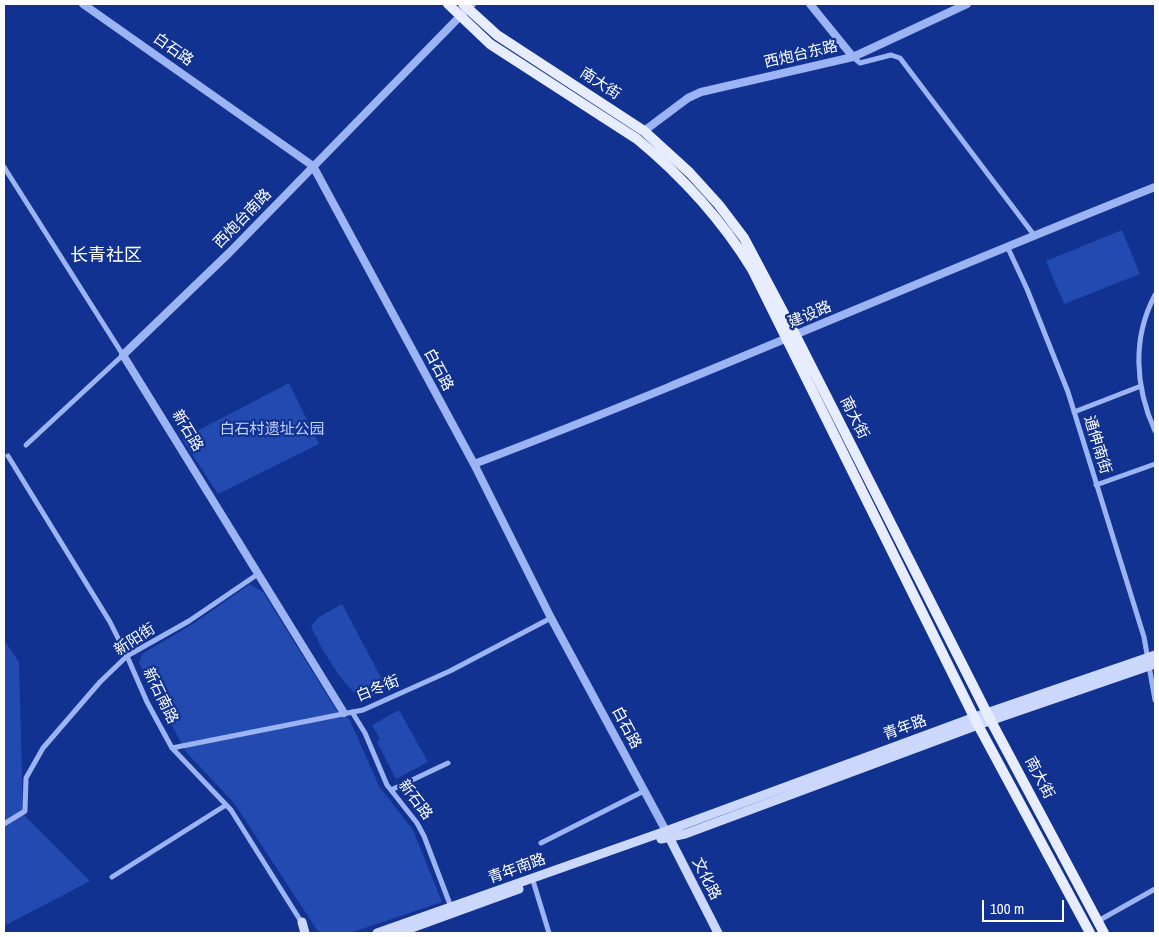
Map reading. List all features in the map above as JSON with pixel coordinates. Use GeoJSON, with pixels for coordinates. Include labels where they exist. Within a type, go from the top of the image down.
{"type":"FeatureCollection","features":[{"type":"Feature","properties":{"kind":"main road","name":"南大街"},"geometry":{"type":"LineString","coordinates":[[448,4],[490,44],[637,139],[683,179],[712,210],[736,243],[752,269],[785,340],[976,721],[1090,933]]}},
{"type":"Feature","properties":{"kind":"main road","name":"南大街"},"geometry":{"type":"LineString","coordinates":[[468,5],[497,35],[644,130],[690,173],[719,205],[744,238],[796,336],[989,717],[1104,933]]}},
{"type":"Feature","properties":{"kind":"main road","name":"青年路"},"geometry":{"type":"LineString","coordinates":[[668,834],[976,721],[1152,661]]}},
{"type":"Feature","properties":{"kind":"main road","name":"青年南路"},"geometry":{"type":"LineString","coordinates":[[398,933],[668,834]]}},
{"type":"Feature","properties":{"kind":"main road","name":"青年南路"},"geometry":{"type":"LineString","coordinates":[[377,933],[668,834]]}},
{"type":"Feature","properties":{"kind":"main road","name":"文化路"},"geometry":{"type":"LineString","coordinates":[[668,834],[718,933]]}},
{"type":"Feature","properties":{"kind":"main road"},"geometry":{"type":"LineString","coordinates":[[302,922],[304,933]]}},
{"type":"Feature","properties":{"kind":"street","name":"白石路"},"geometry":{"type":"LineString","coordinates":[[83,4],[313,166],[474,464],[551,618],[668,834]]}},
{"type":"Feature","properties":{"kind":"street"},"geometry":{"type":"LineString","coordinates":[[810,4],[860,63],[891,55],[900,58],[1034,235]]}},
{"type":"Feature","properties":{"kind":"street","name":"西炮台东路"},"geometry":{"type":"LineString","coordinates":[[644,130],[688,98],[701,92],[853,57],[967,4]]}},
{"type":"Feature","properties":{"kind":"street","name":"西炮台南路"},"geometry":{"type":"LineString","coordinates":[[26,445],[230,253],[460,17],[468,5]]}},
{"type":"Feature","properties":{"kind":"street","name":"新石路"},"geometry":{"type":"LineString","coordinates":[[4,167],[123,355],[344,713]]}},
{"type":"Feature","properties":{"kind":"street","name":"建设路"},"geometry":{"type":"LineString","coordinates":[[474,464],[796,336],[1007,246],[1155,187]]}},
{"type":"Feature","properties":{"kind":"street","name":"通伸南街"},"geometry":{"type":"LineString","coordinates":[[1007,246],[1027,289],[1074,412],[1152,661],[1155,700]]}},
{"type":"Feature","properties":{"kind":"street"},"geometry":{"type":"LineString","coordinates":[[1155,295],[1141,331],[1138,356],[1140,386],[1155,431]]}},
{"type":"Feature","properties":{"kind":"street"},"geometry":{"type":"LineString","coordinates":[[1074,412],[1140,386]]}},
{"type":"Feature","properties":{"kind":"street","name":"新石南路"},"geometry":{"type":"LineString","coordinates":[[8,456],[110,622],[147,702],[172,748],[226,805],[309,933]]}},
{"type":"Feature","properties":{"kind":"street"},"geometry":{"type":"LineString","coordinates":[[1096,485],[1155,464]]}},
{"type":"Feature","properties":{"kind":"street","name":"新阳街"},"geometry":{"type":"LineString","coordinates":[[4,824],[25,811],[26,778],[43,748],[61,724],[127,656],[189,622],[258,574]]}},
{"type":"Feature","properties":{"kind":"street","name":"白冬街"},"geometry":{"type":"LineString","coordinates":[[172,748],[363,710],[450,671],[551,618]]}},
{"type":"Feature","properties":{"kind":"street","name":"新石路"},"geometry":{"type":"LineString","coordinates":[[352,712],[365,732],[391,790],[424,836],[451,907]]}},
{"type":"Feature","properties":{"kind":"street"},"geometry":{"type":"LineString","coordinates":[[391,790],[448,763]]}},
{"type":"Feature","properties":{"kind":"street"},"geometry":{"type":"LineString","coordinates":[[541,843],[644,791]]}},
{"type":"Feature","properties":{"kind":"street"},"geometry":{"type":"LineString","coordinates":[[112,877],[226,805]]}},
{"type":"Feature","properties":{"kind":"street"},"geometry":{"type":"LineString","coordinates":[[534,884],[549,933]]}},
{"type":"Feature","properties":{"kind":"street"},"geometry":{"type":"LineString","coordinates":[[1098,921],[1155,889]]}},
{"type":"Feature","properties":{"kind":"green space"},"geometry":{"type":"Polygon","coordinates":[[[1122,230],[1140,274],[1064,304],[1046,261],[1122,230]]]}},
{"type":"Feature","properties":{"kind":"green space","name":"白石村遗址公园"},"geometry":{"type":"Polygon","coordinates":[[[289,383],[319,444],[218,494],[182,439],[289,383]]]}},
{"type":"Feature","properties":{"kind":"green space"},"geometry":{"type":"Polygon","coordinates":[[[250,584],[263,592],[340,716],[349,718],[379,786],[413,830],[442,902],[350,933],[319,933],[234,803],[186,752],[139,663],[142,654],[193,624],[250,584]]]}},
{"type":"Feature","properties":{"kind":"green space"},"geometry":{"type":"Polygon","coordinates":[[[342,604],[385,685],[373,696],[365,699],[350,688],[342,678],[320,645],[311,626],[319,617],[342,604]]]}},
{"type":"Feature","properties":{"kind":"green space"},"geometry":{"type":"Polygon","coordinates":[[[4,640],[19,662],[23,814],[90,881],[4,926],[4,640]]]}},
{"type":"Feature","properties":{"kind":"green space"},"geometry":{"type":"Polygon","coordinates":[[[399,710],[428,762],[396,779],[377,742],[380,739],[372,725],[399,710]]]}},
{"type":"Feature","properties":{"kind":"district","name":"长青社区"},"geometry":{"type":"Point","coordinates":[106,256]}}]}
